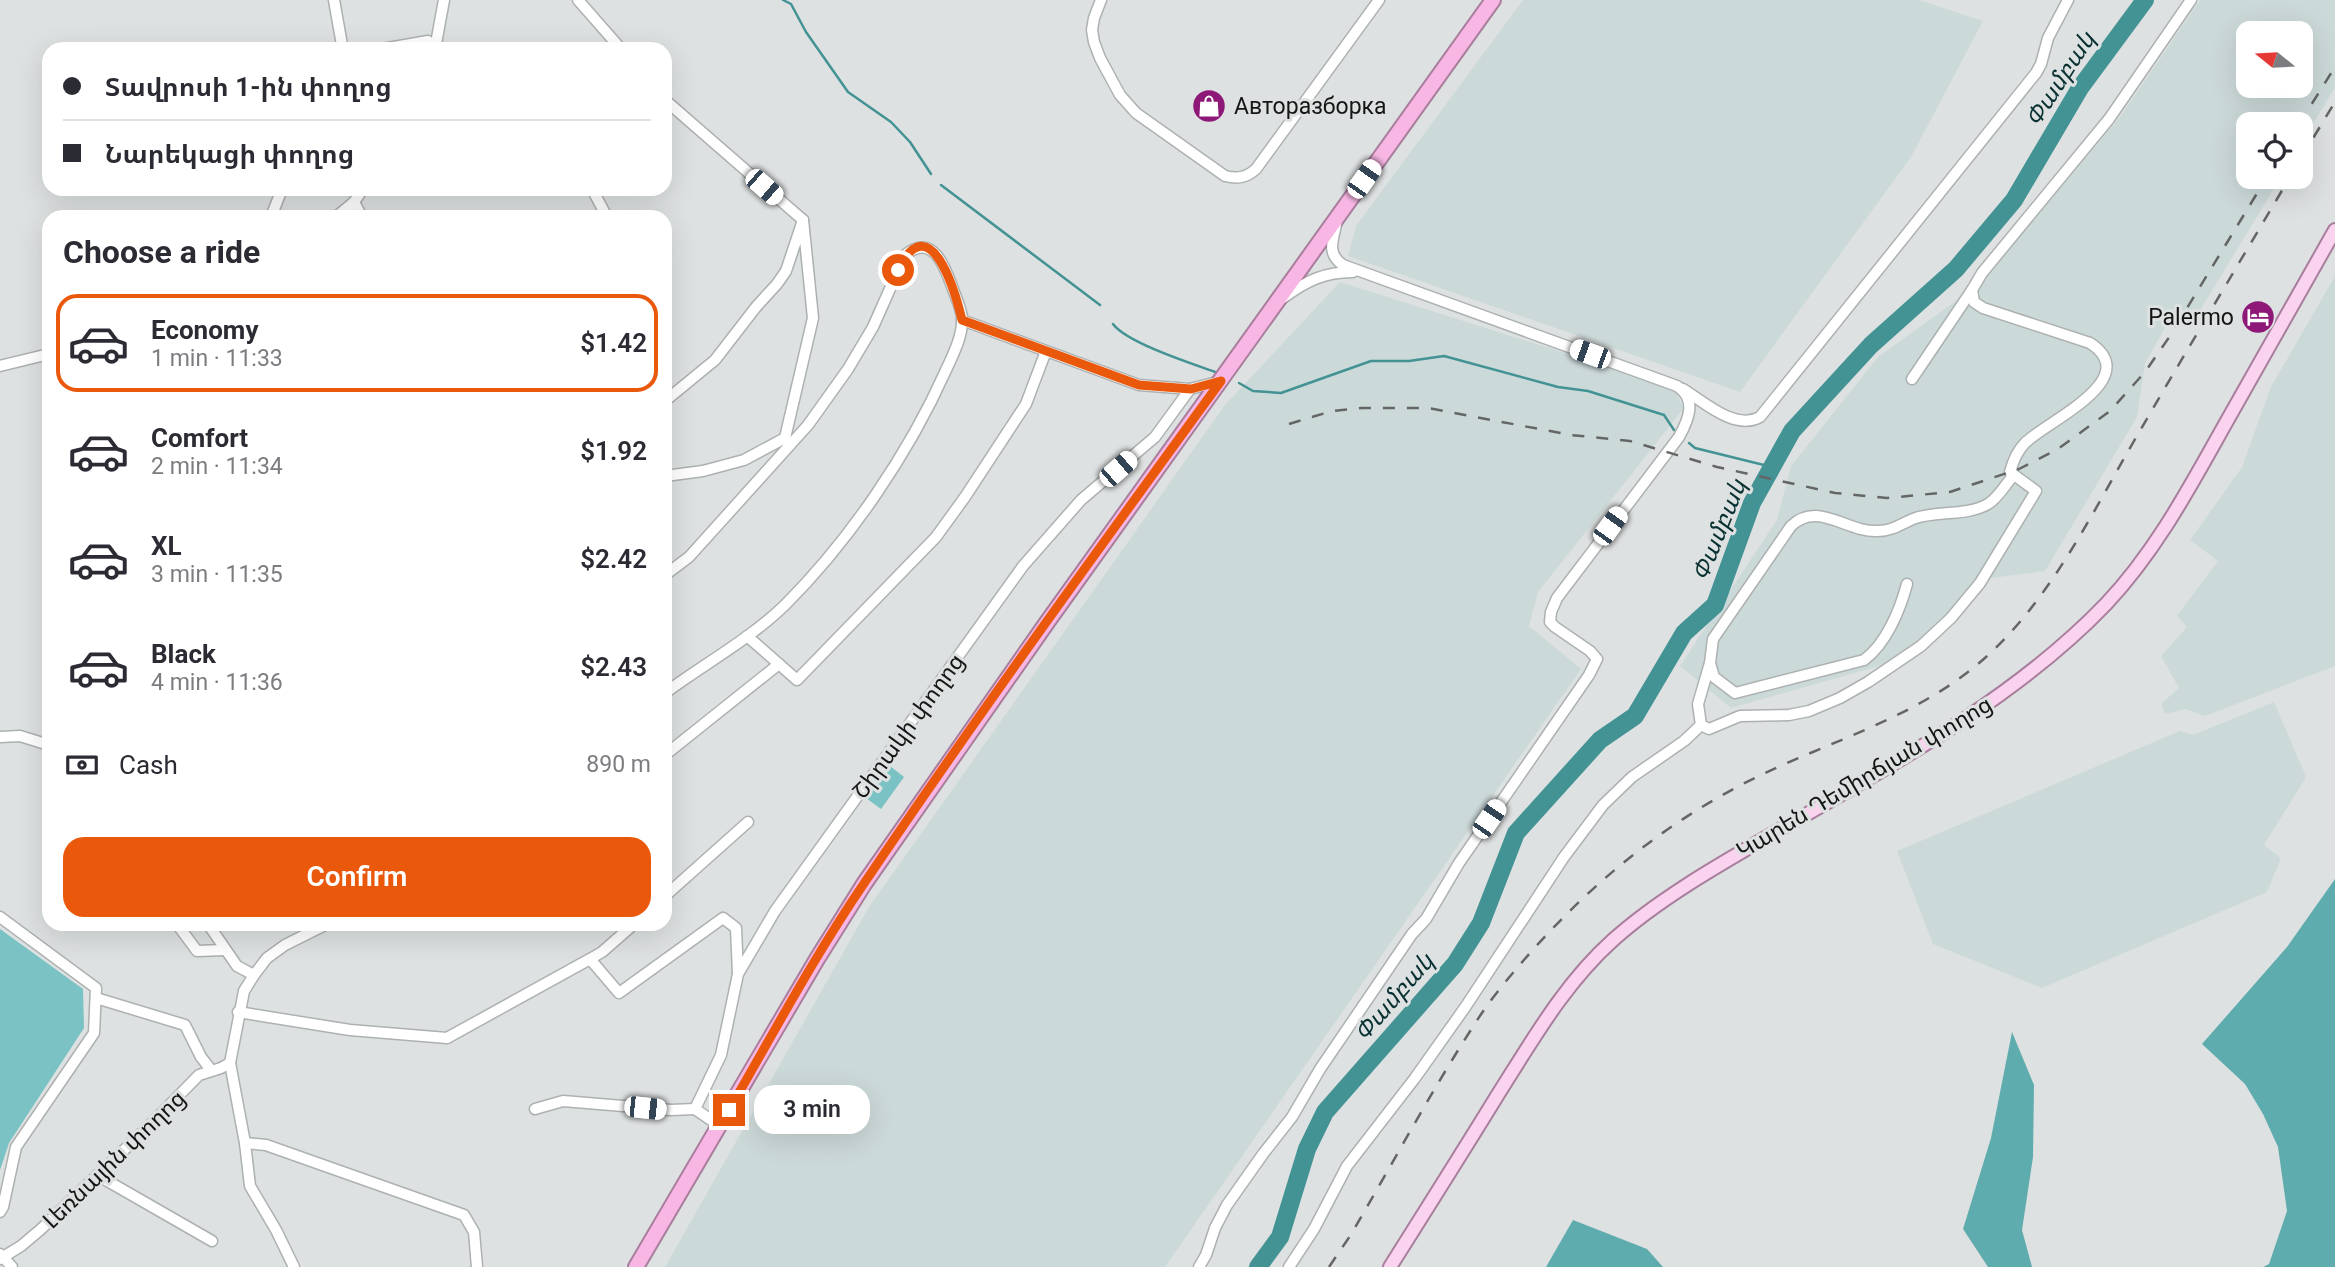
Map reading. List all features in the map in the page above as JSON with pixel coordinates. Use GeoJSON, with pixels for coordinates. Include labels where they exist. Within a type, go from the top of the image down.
{"type":"FeatureCollection","features":[{"type":"Feature","properties":{"kind":"highway"},"geometry":{"type":"LineString","coordinates":[[636,1267],[817,958],[864,884],[1048,621],[1493,0]]}},
{"type":"Feature","properties":{"kind":"main road","name":"Կարեն Դեմիրճյան փողոց"},"geometry":{"type":"LineString","coordinates":[[1391,1267],[1548,1015],[1583,969],[1615,938],[1668,898],[1729,859],[1964,720],[2031,670],[2105,605],[2149,552],[2185,495],[2335,230]]}},
{"type":"Feature","properties":{"kind":"street"},"geometry":{"type":"LineString","coordinates":[[334,0],[343,42]]}},
{"type":"Feature","properties":{"kind":"street"},"geometry":{"type":"LineString","coordinates":[[437,42],[444,0]]}},
{"type":"Feature","properties":{"kind":"street"},"geometry":{"type":"LineString","coordinates":[[578,0],[615,42]]}},
{"type":"Feature","properties":{"kind":"street"},"geometry":{"type":"LineString","coordinates":[[1101,1],[1094,18],[1094,42],[1119,95],[1136,113],[1225,176],[1241,178],[1256,169],[1379,0]]}},
{"type":"Feature","properties":{"kind":"street"},"geometry":{"type":"LineString","coordinates":[[1338,216],[1331,246],[1332,255],[1343,265],[1681,388],[1732,419],[1751,422],[1760,417],[2036,74],[2048,38],[2068,0]]}},
{"type":"Feature","properties":{"kind":"street"},"geometry":{"type":"LineString","coordinates":[[1912,379],[1975,283],[2109,119],[2191,0]]}},
{"type":"Feature","properties":{"kind":"street"},"geometry":{"type":"LineString","coordinates":[[672,106],[803,220],[814,318],[788,442]]}},
{"type":"Feature","properties":{"kind":"street"},"geometry":{"type":"LineString","coordinates":[[344,210],[358,196]]}},
{"type":"Feature","properties":{"kind":"street"},"geometry":{"type":"LineString","coordinates":[[354,202],[358,210]]}},
{"type":"Feature","properties":{"kind":"street"},"geometry":{"type":"LineString","coordinates":[[672,395],[715,360],[777,284],[786,271],[803,220]]}},
{"type":"Feature","properties":{"kind":"street"},"geometry":{"type":"LineString","coordinates":[[672,570],[689,557],[788,442],[808,425],[848,369],[873,327],[905,255],[913,248],[923,247],[935,253],[943,262],[962,320],[960,334],[928,411],[903,453],[822,564],[783,606],[747,636],[672,688]]}},
{"type":"Feature","properties":{"kind":"street"},"geometry":{"type":"LineString","coordinates":[[1277,302],[1306,281],[1324,275],[1364,273]]}},
{"type":"Feature","properties":{"kind":"street"},"geometry":{"type":"LineString","coordinates":[[1701,725],[1709,729],[1740,716],[1789,715],[1809,711],[1859,688],[1922,646],[1951,618],[1980,583],[2008,534],[2033,498],[2036,491],[2010,472],[2021,447],[2096,391],[2104,376],[2106,360],[2090,343],[1983,308],[1974,302],[1972,290]]}},
{"type":"Feature","properties":{"kind":"street"},"geometry":{"type":"LineString","coordinates":[[962,320],[1139,385],[1191,389],[1221,381]]}},
{"type":"Feature","properties":{"kind":"street"},"geometry":{"type":"LineString","coordinates":[[747,636],[797,680],[936,537],[965,498],[1026,404],[1046,351]]}},
{"type":"Feature","properties":{"kind":"street"},"geometry":{"type":"LineString","coordinates":[[0,366],[42,357]]}},
{"type":"Feature","properties":{"kind":"street"},"geometry":{"type":"LineString","coordinates":[[1199,1267],[1227,1205],[1292,1117],[1320,1069],[1412,934],[1426,919],[1459,863],[1589,675],[1597,659],[1550,622],[1551,612],[1557,598],[1689,420],[1689,403],[1681,388]]}},
{"type":"Feature","properties":{"kind":"street","name":"Շիրակի փողոց"},"geometry":{"type":"LineString","coordinates":[[695,1108],[721,1055],[738,974],[775,911],[1023,566],[1081,500],[1155,437],[1191,389]]}},
{"type":"Feature","properties":{"kind":"street"},"geometry":{"type":"LineString","coordinates":[[672,475],[703,471],[744,460],[788,442]]}},
{"type":"Feature","properties":{"kind":"street"},"geometry":{"type":"LineString","coordinates":[[1701,725],[1698,704],[1710,663],[1713,639],[1799,518],[1818,516],[1867,531],[1893,530],[1914,519],[1988,504],[2013,476]]}},
{"type":"Feature","properties":{"kind":"street"},"geometry":{"type":"LineString","coordinates":[[1710,663],[1714,677],[1735,693],[1864,660],[1874,653],[1891,625],[1903,601],[1906,584]]}},
{"type":"Feature","properties":{"kind":"street"},"geometry":{"type":"LineString","coordinates":[[672,749],[779,664]]}},
{"type":"Feature","properties":{"kind":"street"},"geometry":{"type":"LineString","coordinates":[[1289,1267],[1314,1229],[1347,1166],[1415,1078],[1603,805],[1632,776],[1684,741],[1701,725]]}},
{"type":"Feature","properties":{"kind":"street"},"geometry":{"type":"LineString","coordinates":[[0,737],[20,736],[42,743]]}},
{"type":"Feature","properties":{"kind":"street"},"geometry":{"type":"LineString","coordinates":[[672,890],[748,822]]}},
{"type":"Feature","properties":{"kind":"street"},"geometry":{"type":"LineString","coordinates":[[0,917],[96,988],[94,1033],[16,1147],[0,1212]]}},
{"type":"Feature","properties":{"kind":"street"},"geometry":{"type":"LineString","coordinates":[[590,959],[619,993],[723,918],[736,928],[738,974]]}},
{"type":"Feature","properties":{"kind":"street"},"geometry":{"type":"LineString","coordinates":[[182,931],[197,951],[225,950]]}},
{"type":"Feature","properties":{"kind":"street"},"geometry":{"type":"LineString","coordinates":[[213,931],[237,967],[254,975]]}},
{"type":"Feature","properties":{"kind":"street"},"geometry":{"type":"LineString","coordinates":[[294,1267],[250,1186],[230,1063],[244,991],[254,975],[267,958],[313,931]]}},
{"type":"Feature","properties":{"kind":"street"},"geometry":{"type":"LineString","coordinates":[[238,1013],[349,1030],[447,1038],[602,952],[626,931]]}},
{"type":"Feature","properties":{"kind":"street"},"geometry":{"type":"LineString","coordinates":[[96,998],[185,1026],[211,1070]]}},
{"type":"Feature","properties":{"kind":"street","name":"Լեռնային փողոց"},"geometry":{"type":"LineString","coordinates":[[1,1256],[20,1246],[40,1230],[146,1129],[199,1074],[230,1063]]}},
{"type":"Feature","properties":{"kind":"street"},"geometry":{"type":"LineString","coordinates":[[536,1108],[563,1101],[671,1110],[695,1108],[720,1126]]}},
{"type":"Feature","properties":{"kind":"street"},"geometry":{"type":"LineString","coordinates":[[245,1143],[266,1145],[464,1215],[474,1232],[477,1267]]}},
{"type":"Feature","properties":{"kind":"street"},"geometry":{"type":"LineString","coordinates":[[97,1175],[212,1241]]}},
{"type":"Feature","properties":{"kind":"street"},"geometry":{"type":"LineString","coordinates":[[1,1256],[12,1267]]}},
{"type":"Feature","properties":{"kind":"shaded area"},"geometry":{"type":"Polygon","coordinates":[[[1523,0],[1919,0],[1983,21],[1911,157],[1740,392],[1348,256],[1356,226],[1523,0]]]}},
{"type":"Feature","properties":{"kind":"shaded area"},"geometry":{"type":"Polygon","coordinates":[[[2200,0],[2335,0],[2335,88],[2313,124],[2313,112],[2236,112],[2236,189],[2274,189],[2196,317],[2173,314],[2145,363],[2137,417],[2045,571],[1975,580],[1922,640],[1886,664],[1731,708],[1680,666],[1777,520],[1791,466],[1878,357],[1978,285],[2120,117],[2200,0]]]}},
{"type":"Feature","properties":{"kind":"shaded area"},"geometry":{"type":"Polygon","coordinates":[[[2335,276],[2335,666],[2205,716],[2185,709],[2165,714],[2161,704],[2179,688],[2161,656],[2187,627],[2177,616],[2218,561],[2190,540],[2242,467],[2271,387],[2335,276]]]}},
{"type":"Feature","properties":{"kind":"shaded area"},"geometry":{"type":"Polygon","coordinates":[[[1340,282],[1673,387],[1684,408],[1538,592],[1529,626],[1581,669],[1165,1267],[665,1267],[869,907],[1225,405],[1340,282]]]}},
{"type":"Feature","properties":{"kind":"shaded area"},"geometry":{"type":"Polygon","coordinates":[[[2274,702],[2306,777],[2264,845],[2281,858],[2267,892],[2042,988],[1933,944],[1897,851],[2180,731],[2193,735],[2274,702]]]}},
{"type":"Feature","properties":{"kind":"shaded area"},"geometry":{"type":"Polygon","coordinates":[[[890,766],[904,777],[881,809],[866,798],[890,766]]]}},
{"type":"Feature","properties":{"kind":"shaded area"},"geometry":{"type":"Polygon","coordinates":[[[2335,879],[2335,1267],[2263,1267],[2269,1264],[2287,1211],[2278,1147],[2245,1084],[2202,1044],[2287,947],[2335,879]]]}},
{"type":"Feature","properties":{"kind":"shaded area"},"geometry":{"type":"Polygon","coordinates":[[[0,929],[83,989],[84,1028],[9,1143],[0,1170],[0,929]]]}},
{"type":"Feature","properties":{"kind":"shaded area"},"geometry":{"type":"Polygon","coordinates":[[[2012,1032],[2034,1085],[2033,1157],[2022,1230],[2032,1267],[1988,1267],[1963,1229],[1991,1138],[2012,1032]]]}},
{"type":"Feature","properties":{"kind":"shaded area"},"geometry":{"type":"Polygon","coordinates":[[[1573,1220],[1647,1249],[1663,1267],[1546,1267],[1573,1220]]]}},
{"type":"Feature","properties":{"kind":"waterway"},"geometry":{"type":"LineString","coordinates":[[783,0],[791,4],[806,32],[848,92],[891,122],[910,142],[931,174]]}},
{"type":"Feature","properties":{"kind":"waterway","name":"Փամբակ"},"geometry":{"type":"LineString","coordinates":[[1258,1267],[1280,1237],[1307,1149],[1325,1112],[1455,964],[1481,923],[1516,833],[1600,740],[1635,716],[1684,633],[1715,605],[1752,503],[1792,431],[1871,345],[1956,269],[2014,200],[2080,88],[2145,0]]}},
{"type":"Feature","properties":{"kind":"waterway"},"geometry":{"type":"LineString","coordinates":[[941,185],[1100,305]]}},
{"type":"Feature","properties":{"kind":"waterway"},"geometry":{"type":"LineString","coordinates":[[1113,324],[1146,345],[1218,373]]}},
{"type":"Feature","properties":{"kind":"waterway"},"geometry":{"type":"LineString","coordinates":[[1239,383],[1253,391],[1281,393],[1371,361],[1409,361],[1444,356],[1558,387],[1588,391],[1664,415],[1674,430]]}},
{"type":"Feature","properties":{"kind":"waterway"},"geometry":{"type":"LineString","coordinates":[[1689,443],[1695,448],[1772,467]]}},
{"type":"Feature","properties":{"kind":"railway"},"geometry":{"type":"LineString","coordinates":[[2307,112],[2335,67]]}},
{"type":"Feature","properties":{"kind":"railway"},"geometry":{"type":"LineString","coordinates":[[2313,138],[2335,102]]}},
{"type":"Feature","properties":{"kind":"railway"},"geometry":{"type":"LineString","coordinates":[[1289,424],[1332,411],[1428,408],[1571,435],[1630,441],[1717,467],[1835,493],[1887,498],[1950,492],[2019,469],[2058,449],[2110,411],[2145,372],[2170,336],[2260,189]]}},
{"type":"Feature","properties":{"kind":"railway"},"geometry":{"type":"LineString","coordinates":[[1329,1267],[1482,1013],[1530,953],[1596,886],[1643,847],[1721,796],[1754,778],[1892,718],[1925,700],[1957,680],[2009,634],[2050,583],[2068,555],[2283,189]]}},
{"type":"Feature","properties":{"kind":"place","name":"Авторазборка"},"geometry":{"type":"Point","coordinates":[1209,106]}},
{"type":"Feature","properties":{"kind":"place","name":"Palermo"},"geometry":{"type":"Point","coordinates":[2258,317]}},
{"type":"Feature","properties":{"kind":"route"},"geometry":{"type":"LineString","coordinates":[[729,1110],[817,958],[864,884],[1048,621],[1221,381],[1191,389],[1139,385],[962,320],[943,262],[935,253],[923,247],[913,248],[905,255],[898,270]]}}]}
